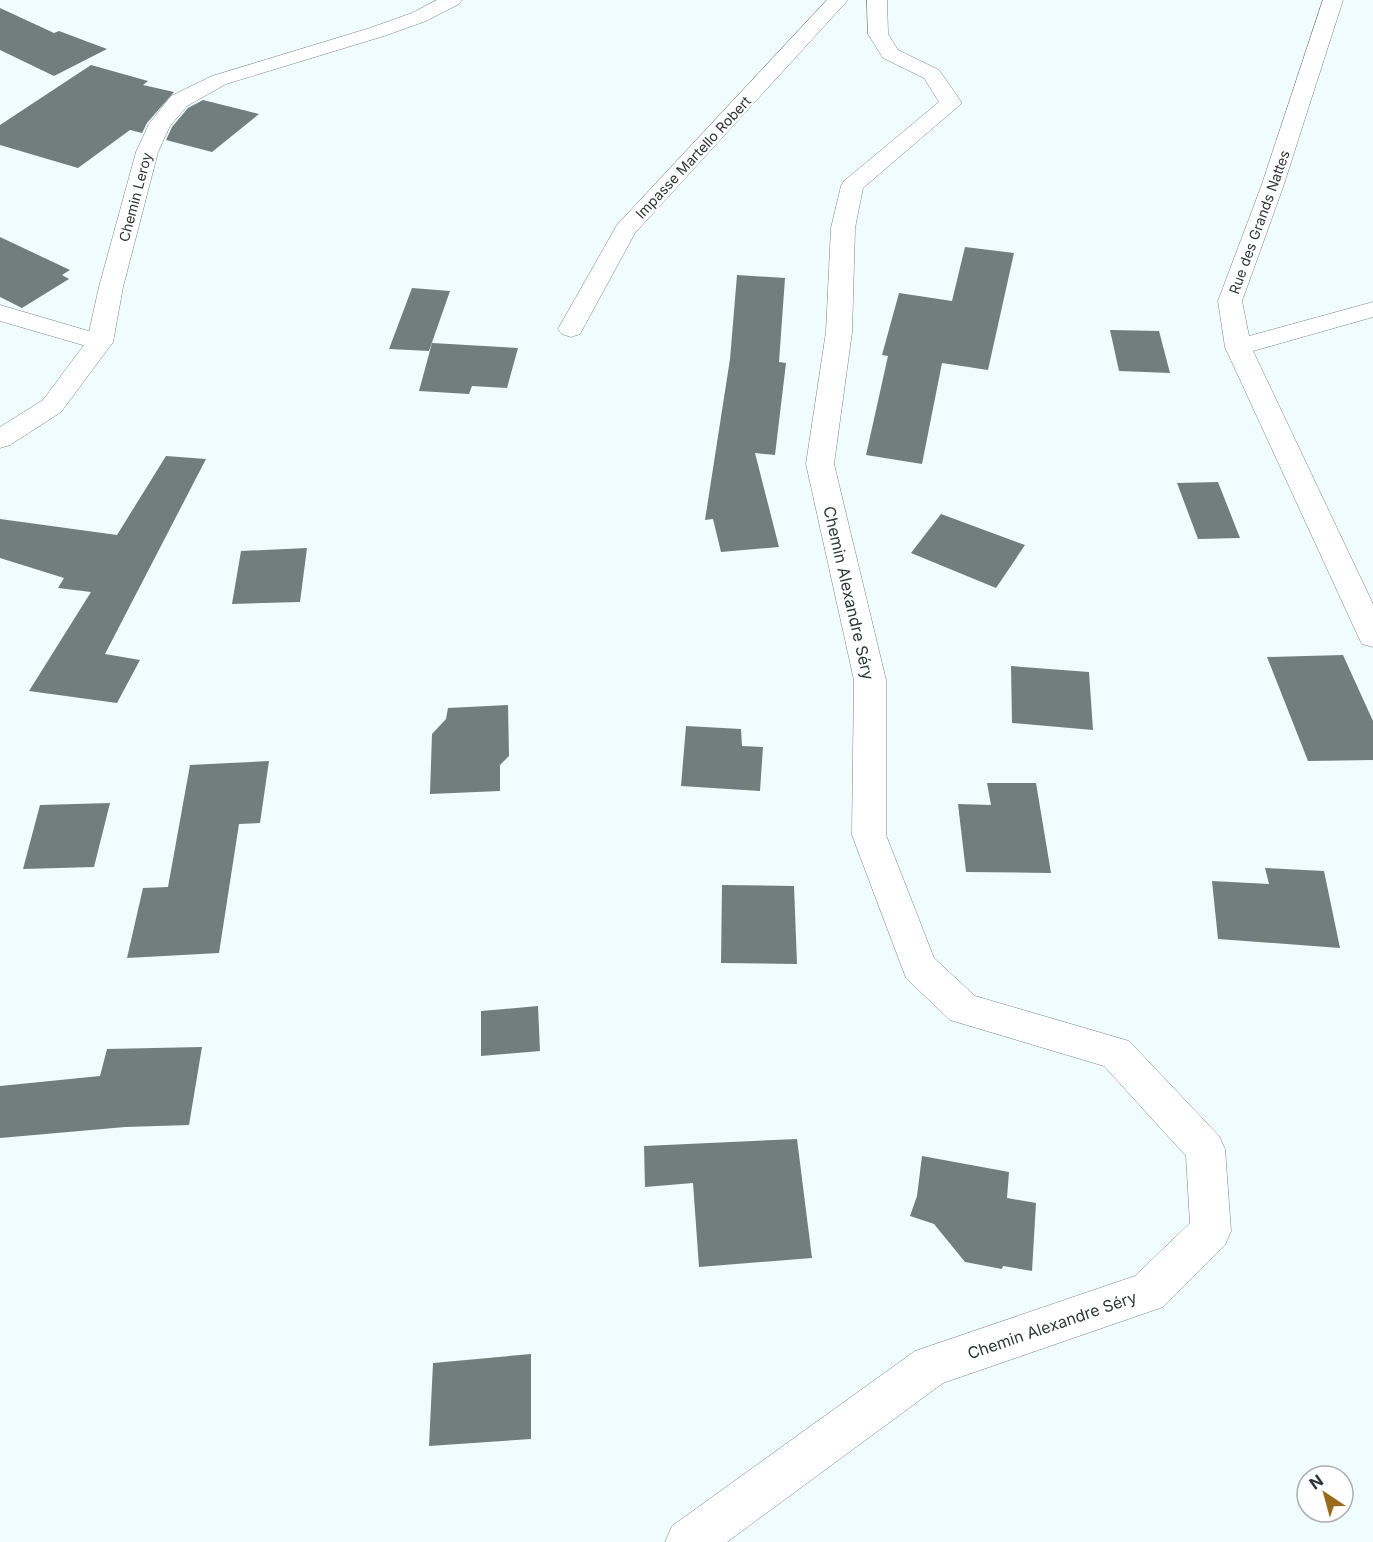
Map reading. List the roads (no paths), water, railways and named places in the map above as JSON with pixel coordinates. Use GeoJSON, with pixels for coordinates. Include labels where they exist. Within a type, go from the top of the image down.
{"type":"FeatureCollection","features":[{"type":"Feature","properties":{"kind":"street","name":"Chemin Leroy"},"geometry":{"type":"LineString","coordinates":[[0,439],[52,406],[100,342],[111,288],[147,152],[160,124],[179,101],[219,80],[377,32],[418,17],[452,0]]}},
{"type":"Feature","properties":{"kind":"street","name":"Impasse Martello Robert"},"geometry":{"type":"LineString","coordinates":[[571,329],[625,230],[838,0]]}},
{"type":"Feature","properties":{"kind":"street","name":"Chemin Alexandre Séry"},"geometry":{"type":"LineString","coordinates":[[688,1542],[930,1366],[1148,1292],[1211,1231],[1205,1149],[1116,1053],[963,1009],[919,967],[869,835],[870,680],[820,464],[839,332],[843,228],[852,186],[951,103],[932,74],[890,54],[878,34],[877,0]]}},
{"type":"Feature","properties":{"kind":"street","name":"Rue des Grands Nattes"},"geometry":{"type":"LineString","coordinates":[[1333,0],[1272,187],[1230,301],[1238,347],[1373,636]]}},
{"type":"Feature","properties":{"kind":"street"},"geometry":{"type":"LineString","coordinates":[[1238,347],[1373,309]]}},
{"type":"Feature","properties":{"kind":"street"},"geometry":{"type":"LineString","coordinates":[[0,313],[100,342]]}}]}
